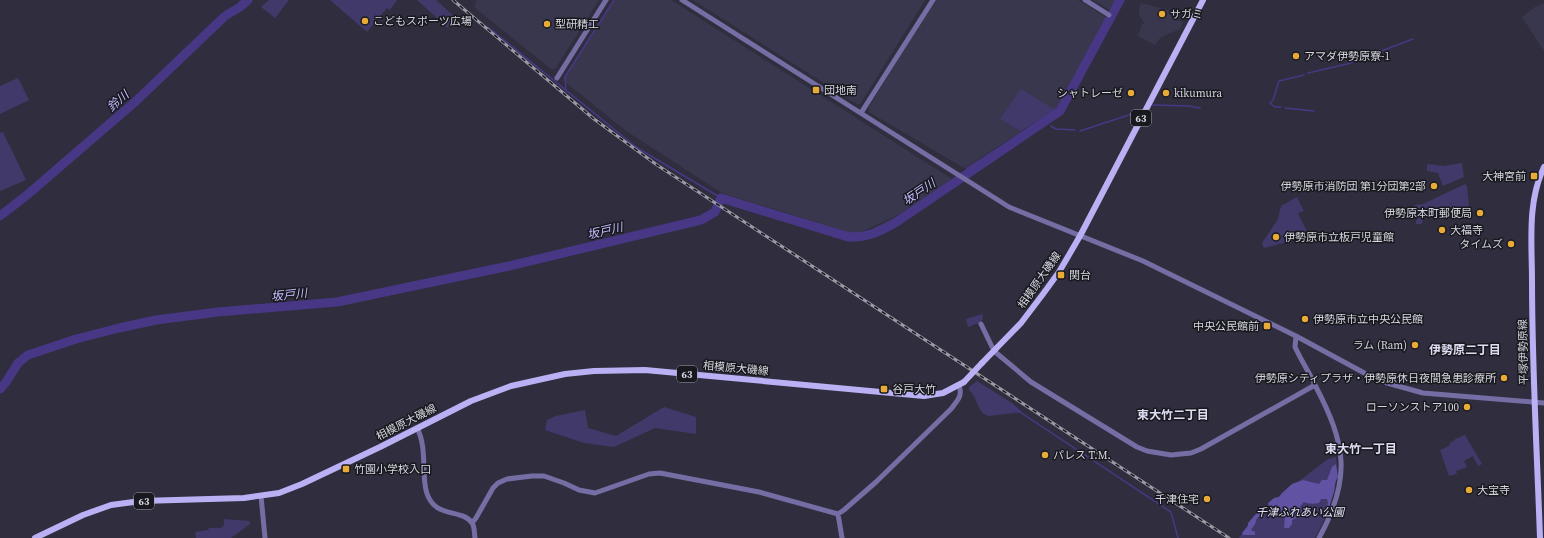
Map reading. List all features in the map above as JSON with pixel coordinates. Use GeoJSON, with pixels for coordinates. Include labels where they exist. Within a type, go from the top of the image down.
{"type":"FeatureCollection","features":[{"type":"Feature","properties":{"kind":"main road","name":"相模原大磯線"},"geometry":{"type":"LineString","coordinates":[[35,538],[83,515],[111,505],[141,501],[226,499],[279,493],[298,486],[453,409],[496,391],[544,378],[589,371],[652,370],[924,396],[943,393],[962,384],[1021,322],[1059,272],[1080,236],[1203,0]]}},
{"type":"Feature","properties":{"kind":"main road","name":"平塚伊勢原線"},"geometry":{"type":"LineString","coordinates":[[1540,538],[1532,335],[1532,216],[1536,189],[1544,167]]}},
{"type":"Feature","properties":{"kind":"street"},"geometry":{"type":"LineString","coordinates":[[557,78],[606,0]]}},
{"type":"Feature","properties":{"kind":"street"},"geometry":{"type":"LineString","coordinates":[[682,0],[956,175],[1009,207],[1143,261],[1296,336],[1368,375],[1403,388],[1436,395],[1544,403]]}},
{"type":"Feature","properties":{"kind":"street"},"geometry":{"type":"LineString","coordinates":[[860,113],[933,0]]}},
{"type":"Feature","properties":{"kind":"street"},"geometry":{"type":"LineString","coordinates":[[1085,0],[1109,15]]}},
{"type":"Feature","properties":{"kind":"street"},"geometry":{"type":"LineString","coordinates":[[981,324],[994,350],[1031,382],[1120,438],[1147,451],[1171,455],[1191,453],[1201,449],[1315,385]]}},
{"type":"Feature","properties":{"kind":"street"},"geometry":{"type":"LineString","coordinates":[[1296,336],[1295,347],[1334,423],[1339,441],[1342,467],[1340,484],[1334,508],[1319,538]]}},
{"type":"Feature","properties":{"kind":"street"},"geometry":{"type":"LineString","coordinates":[[472,523],[492,488],[498,483],[507,479],[544,476],[553,478],[579,490],[595,493],[649,474],[660,472],[759,492],[838,514],[876,482],[951,409],[959,399],[962,384]]}},
{"type":"Feature","properties":{"kind":"street"},"geometry":{"type":"LineString","coordinates":[[417,428],[422,440],[424,480],[426,491],[430,500],[439,509],[464,517],[472,523],[475,538]]}},
{"type":"Feature","properties":{"kind":"street"},"geometry":{"type":"LineString","coordinates":[[261,496],[265,538]]}},
{"type":"Feature","properties":{"kind":"street"},"geometry":{"type":"LineString","coordinates":[[838,514],[842,538]]}},
{"type":"Feature","properties":{"kind":"shaded area"},"geometry":{"type":"Polygon","coordinates":[[[477,0],[599,0],[555,69],[551,69],[474,7],[477,0]]]}},
{"type":"Feature","properties":{"kind":"shaded area"},"geometry":{"type":"Polygon","coordinates":[[[613,0],[671,0],[952,179],[898,215],[861,232],[845,231],[722,193],[625,130],[564,81],[564,77],[613,0]]]}},
{"type":"Feature","properties":{"kind":"shaded area"},"geometry":{"type":"Polygon","coordinates":[[[693,0],[925,0],[860,104],[857,104],[693,0]]]}},
{"type":"Feature","properties":{"kind":"shaded area"},"geometry":{"type":"Polygon","coordinates":[[[935,0],[1078,0],[1107,18],[1056,110],[964,168],[869,112],[869,107],[935,0]]]}},
{"type":"Feature","properties":{"kind":"shaded area"},"geometry":{"type":"Polygon","coordinates":[[[1093,0],[1116,0],[1110,10],[1093,0]]]}},
{"type":"Feature","properties":{"kind":"shaded area"},"geometry":{"type":"Polygon","coordinates":[[[1141,3],[1175,12],[1175,20],[1183,22],[1180,29],[1161,37],[1155,45],[1138,36],[1142,24],[1145,24],[1139,15],[1141,3]]]}},
{"type":"Feature","properties":{"kind":"shaded area"},"geometry":{"type":"Polygon","coordinates":[[[1544,3],[1544,51],[1522,17],[1535,7],[1544,3]]]}},
{"type":"Feature","properties":{"kind":"green space"},"geometry":{"type":"Polygon","coordinates":[[[269,0],[289,0],[275,18],[261,7],[269,0]]]}},
{"type":"Feature","properties":{"kind":"green space","name":"こどもスポーツ広場"},"geometry":{"type":"Polygon","coordinates":[[[330,0],[397,0],[390,10],[387,8],[367,32],[330,0]]]}},
{"type":"Feature","properties":{"kind":"green space","name":"こどもスポーツ広場"},"geometry":{"type":"Polygon","coordinates":[[[417,0],[436,0],[456,18],[448,28],[417,0]]]}},
{"type":"Feature","properties":{"kind":"green space"},"geometry":{"type":"Polygon","coordinates":[[[1118,0],[1120,0],[1058,111],[969,171],[965,168],[1057,111],[1118,0]]]}},
{"type":"Feature","properties":{"kind":"green space"},"geometry":{"type":"Polygon","coordinates":[[[18,78],[29,100],[0,114],[0,86],[18,78]]]}},
{"type":"Feature","properties":{"kind":"green space"},"geometry":{"type":"Polygon","coordinates":[[[1021,89],[1055,110],[1020,131],[1000,119],[1021,89]]]}},
{"type":"Feature","properties":{"kind":"green space"},"geometry":{"type":"Polygon","coordinates":[[[3,132],[26,180],[0,191],[0,133],[3,132]]]}},
{"type":"Feature","properties":{"kind":"green space"},"geometry":{"type":"Polygon","coordinates":[[[1462,163],[1464,177],[1443,186],[1438,173],[1427,171],[1427,164],[1444,166],[1462,163]]]}},
{"type":"Feature","properties":{"kind":"green space"},"geometry":{"type":"Polygon","coordinates":[[[951,180],[953,182],[893,222],[872,234],[850,237],[722,197],[723,195],[846,231],[861,232],[870,230],[898,216],[951,180]]]}},
{"type":"Feature","properties":{"kind":"green space"},"geometry":{"type":"Polygon","coordinates":[[[1465,184],[1467,186],[1470,216],[1460,217],[1459,211],[1427,214],[1427,216],[1423,218],[1422,224],[1416,224],[1417,219],[1414,205],[1423,204],[1465,184]]]}},
{"type":"Feature","properties":{"kind":"green space"},"geometry":{"type":"Polygon","coordinates":[[[1297,197],[1304,211],[1298,213],[1309,236],[1264,248],[1262,243],[1278,219],[1281,206],[1297,197]]]}},
{"type":"Feature","properties":{"kind":"green space"},"geometry":{"type":"Polygon","coordinates":[[[982,314],[983,318],[981,322],[968,327],[966,319],[982,314]]]}},
{"type":"Feature","properties":{"kind":"green space"},"geometry":{"type":"Polygon","coordinates":[[[977,381],[1012,403],[1022,412],[989,416],[982,412],[969,390],[969,387],[977,381]]]}},
{"type":"Feature","properties":{"kind":"green space"},"geometry":{"type":"Polygon","coordinates":[[[664,407],[696,417],[696,434],[655,428],[614,447],[584,443],[545,430],[547,420],[556,416],[585,410],[588,428],[616,436],[664,407]]]}},
{"type":"Feature","properties":{"kind":"green space"},"geometry":{"type":"Polygon","coordinates":[[[1465,435],[1482,464],[1478,466],[1473,456],[1464,461],[1467,467],[1456,471],[1457,474],[1449,476],[1440,450],[1449,446],[1455,439],[1465,435]]]}},
{"type":"Feature","properties":{"kind":"green space","name":"千津ふれあい公園"},"geometry":{"type":"Polygon","coordinates":[[[1336,457],[1337,468],[1335,489],[1315,538],[1239,538],[1254,515],[1328,459],[1336,457]]]}},
{"type":"Feature","properties":{"kind":"green space"},"geometry":{"type":"Polygon","coordinates":[[[1336,464],[1338,477],[1326,517],[1323,515],[1328,503],[1327,499],[1321,499],[1319,503],[1304,502],[1300,506],[1303,513],[1302,515],[1292,520],[1292,524],[1289,528],[1284,528],[1285,514],[1280,511],[1278,507],[1269,506],[1268,503],[1274,498],[1279,497],[1292,484],[1303,480],[1319,484],[1322,480],[1327,480],[1332,467],[1336,464]]]}},
{"type":"Feature","properties":{"kind":"green space"},"geometry":{"type":"Polygon","coordinates":[[[1258,512],[1261,513],[1261,516],[1257,518],[1251,530],[1255,532],[1255,535],[1243,535],[1242,533],[1248,526],[1248,523],[1258,512]]]}},
{"type":"Feature","properties":{"kind":"green space"},"geometry":{"type":"Polygon","coordinates":[[[224,519],[249,521],[250,524],[231,538],[196,538],[195,532],[208,530],[209,528],[221,528],[224,525],[224,519]]]}},
{"type":"Feature","properties":{"kind":"waterway","name":"鈴川"},"geometry":{"type":"LineString","coordinates":[[0,216],[27,195],[136,101],[225,16],[248,0]]}},
{"type":"Feature","properties":{"kind":"waterway"},"geometry":{"type":"LineString","coordinates":[[566,91],[565,77],[614,0]]}},
{"type":"Feature","properties":{"kind":"waterway","name":"坂戸川"},"geometry":{"type":"LineString","coordinates":[[0,389],[18,363],[28,355],[76,339],[156,320],[218,312],[337,302],[509,266],[701,220],[715,212],[721,198],[848,237],[873,234],[895,223],[1060,111],[1120,0]]}},
{"type":"Feature","properties":{"kind":"waterway"},"geometry":{"type":"LineString","coordinates":[[488,27],[636,147],[721,198]]}},
{"type":"Feature","properties":{"kind":"waterway"},"geometry":{"type":"LineString","coordinates":[[1308,73],[1347,64],[1413,39]]}},
{"type":"Feature","properties":{"kind":"waterway"},"geometry":{"type":"LineString","coordinates":[[1270,103],[1273,100],[1279,81],[1304,75]]}},
{"type":"Feature","properties":{"kind":"waterway"},"geometry":{"type":"LineString","coordinates":[[1270,103],[1275,107],[1281,107]]}},
{"type":"Feature","properties":{"kind":"waterway"},"geometry":{"type":"LineString","coordinates":[[1153,105],[1189,106],[1200,108]]}},
{"type":"Feature","properties":{"kind":"waterway"},"geometry":{"type":"LineString","coordinates":[[1285,108],[1314,111]]}},
{"type":"Feature","properties":{"kind":"waterway"},"geometry":{"type":"LineString","coordinates":[[1080,131],[1138,112]]}},
{"type":"Feature","properties":{"kind":"waterway"},"geometry":{"type":"LineString","coordinates":[[1051,126],[1056,129],[1075,130]]}},
{"type":"Feature","properties":{"kind":"waterway"},"geometry":{"type":"LineString","coordinates":[[1011,406],[1171,512],[1178,538]]}},
{"type":"Feature","properties":{"kind":"railway"},"geometry":{"type":"LineString","coordinates":[[453,0],[594,119],[657,165],[1229,538]]}},
{"type":"Feature","properties":{"kind":"place","name":"サガミ"},"geometry":{"type":"Point","coordinates":[1162,14]}},
{"type":"Feature","properties":{"kind":"place","name":"こどもスポーツ広場"},"geometry":{"type":"Point","coordinates":[365,21]}},
{"type":"Feature","properties":{"kind":"place","name":"型研精工"},"geometry":{"type":"Point","coordinates":[547,24]}},
{"type":"Feature","properties":{"kind":"place","name":"アマダ伊勢原寮-1"},"geometry":{"type":"Point","coordinates":[1296,56]}},
{"type":"Feature","properties":{"kind":"place","name":"団地南"},"geometry":{"type":"Point","coordinates":[816,90]}},
{"type":"Feature","properties":{"kind":"place","name":"シャトレーゼ"},"geometry":{"type":"Point","coordinates":[1131,93]}},
{"type":"Feature","properties":{"kind":"place","name":"kikumura"},"geometry":{"type":"Point","coordinates":[1166,93]}},
{"type":"Feature","properties":{"kind":"place","name":"大神宮前"},"geometry":{"type":"Point","coordinates":[1534,176]}},
{"type":"Feature","properties":{"kind":"place","name":"伊勢原市消防団 第1分団第2部"},"geometry":{"type":"Point","coordinates":[1434,186]}},
{"type":"Feature","properties":{"kind":"place","name":"伊勢原本町郵便局"},"geometry":{"type":"Point","coordinates":[1480,213]}},
{"type":"Feature","properties":{"kind":"place","name":"大福寺"},"geometry":{"type":"Point","coordinates":[1442,230]}},
{"type":"Feature","properties":{"kind":"place","name":"伊勢原市立板戸児童館"},"geometry":{"type":"Point","coordinates":[1276,237]}},
{"type":"Feature","properties":{"kind":"place","name":"タイムズ"},"geometry":{"type":"Point","coordinates":[1511,244]}},
{"type":"Feature","properties":{"kind":"place","name":"関台"},"geometry":{"type":"Point","coordinates":[1061,275]}},
{"type":"Feature","properties":{"kind":"place","name":"伊勢原市立中央公民館"},"geometry":{"type":"Point","coordinates":[1305,319]}},
{"type":"Feature","properties":{"kind":"place","name":"中央公民館前"},"geometry":{"type":"Point","coordinates":[1267,326]}},
{"type":"Feature","properties":{"kind":"place","name":"ラム (Ram)"},"geometry":{"type":"Point","coordinates":[1415,345]}},
{"type":"Feature","properties":{"kind":"place","name":"伊勢原シティプラザ・伊勢原休日夜間急患診療所"},"geometry":{"type":"Point","coordinates":[1504,378]}},
{"type":"Feature","properties":{"kind":"place","name":"谷戸大竹"},"geometry":{"type":"Point","coordinates":[884,389]}},
{"type":"Feature","properties":{"kind":"place","name":"ローソンストア100"},"geometry":{"type":"Point","coordinates":[1467,407]}},
{"type":"Feature","properties":{"kind":"place","name":"パレス T.M."},"geometry":{"type":"Point","coordinates":[1045,455]}},
{"type":"Feature","properties":{"kind":"place","name":"竹園小学校入口"},"geometry":{"type":"Point","coordinates":[346,469]}},
{"type":"Feature","properties":{"kind":"place","name":"大宝寺"},"geometry":{"type":"Point","coordinates":[1469,490]}},
{"type":"Feature","properties":{"kind":"place","name":"千津住宅"},"geometry":{"type":"Point","coordinates":[1207,499]}},
{"type":"Feature","properties":{"kind":"district","name":"伊勢原二丁目"},"geometry":{"type":"Point","coordinates":[1465,350]}},
{"type":"Feature","properties":{"kind":"district","name":"東大竹二丁目"},"geometry":{"type":"Point","coordinates":[1173,415]}},
{"type":"Feature","properties":{"kind":"district","name":"東大竹一丁目"},"geometry":{"type":"Point","coordinates":[1361,449]}}]}
